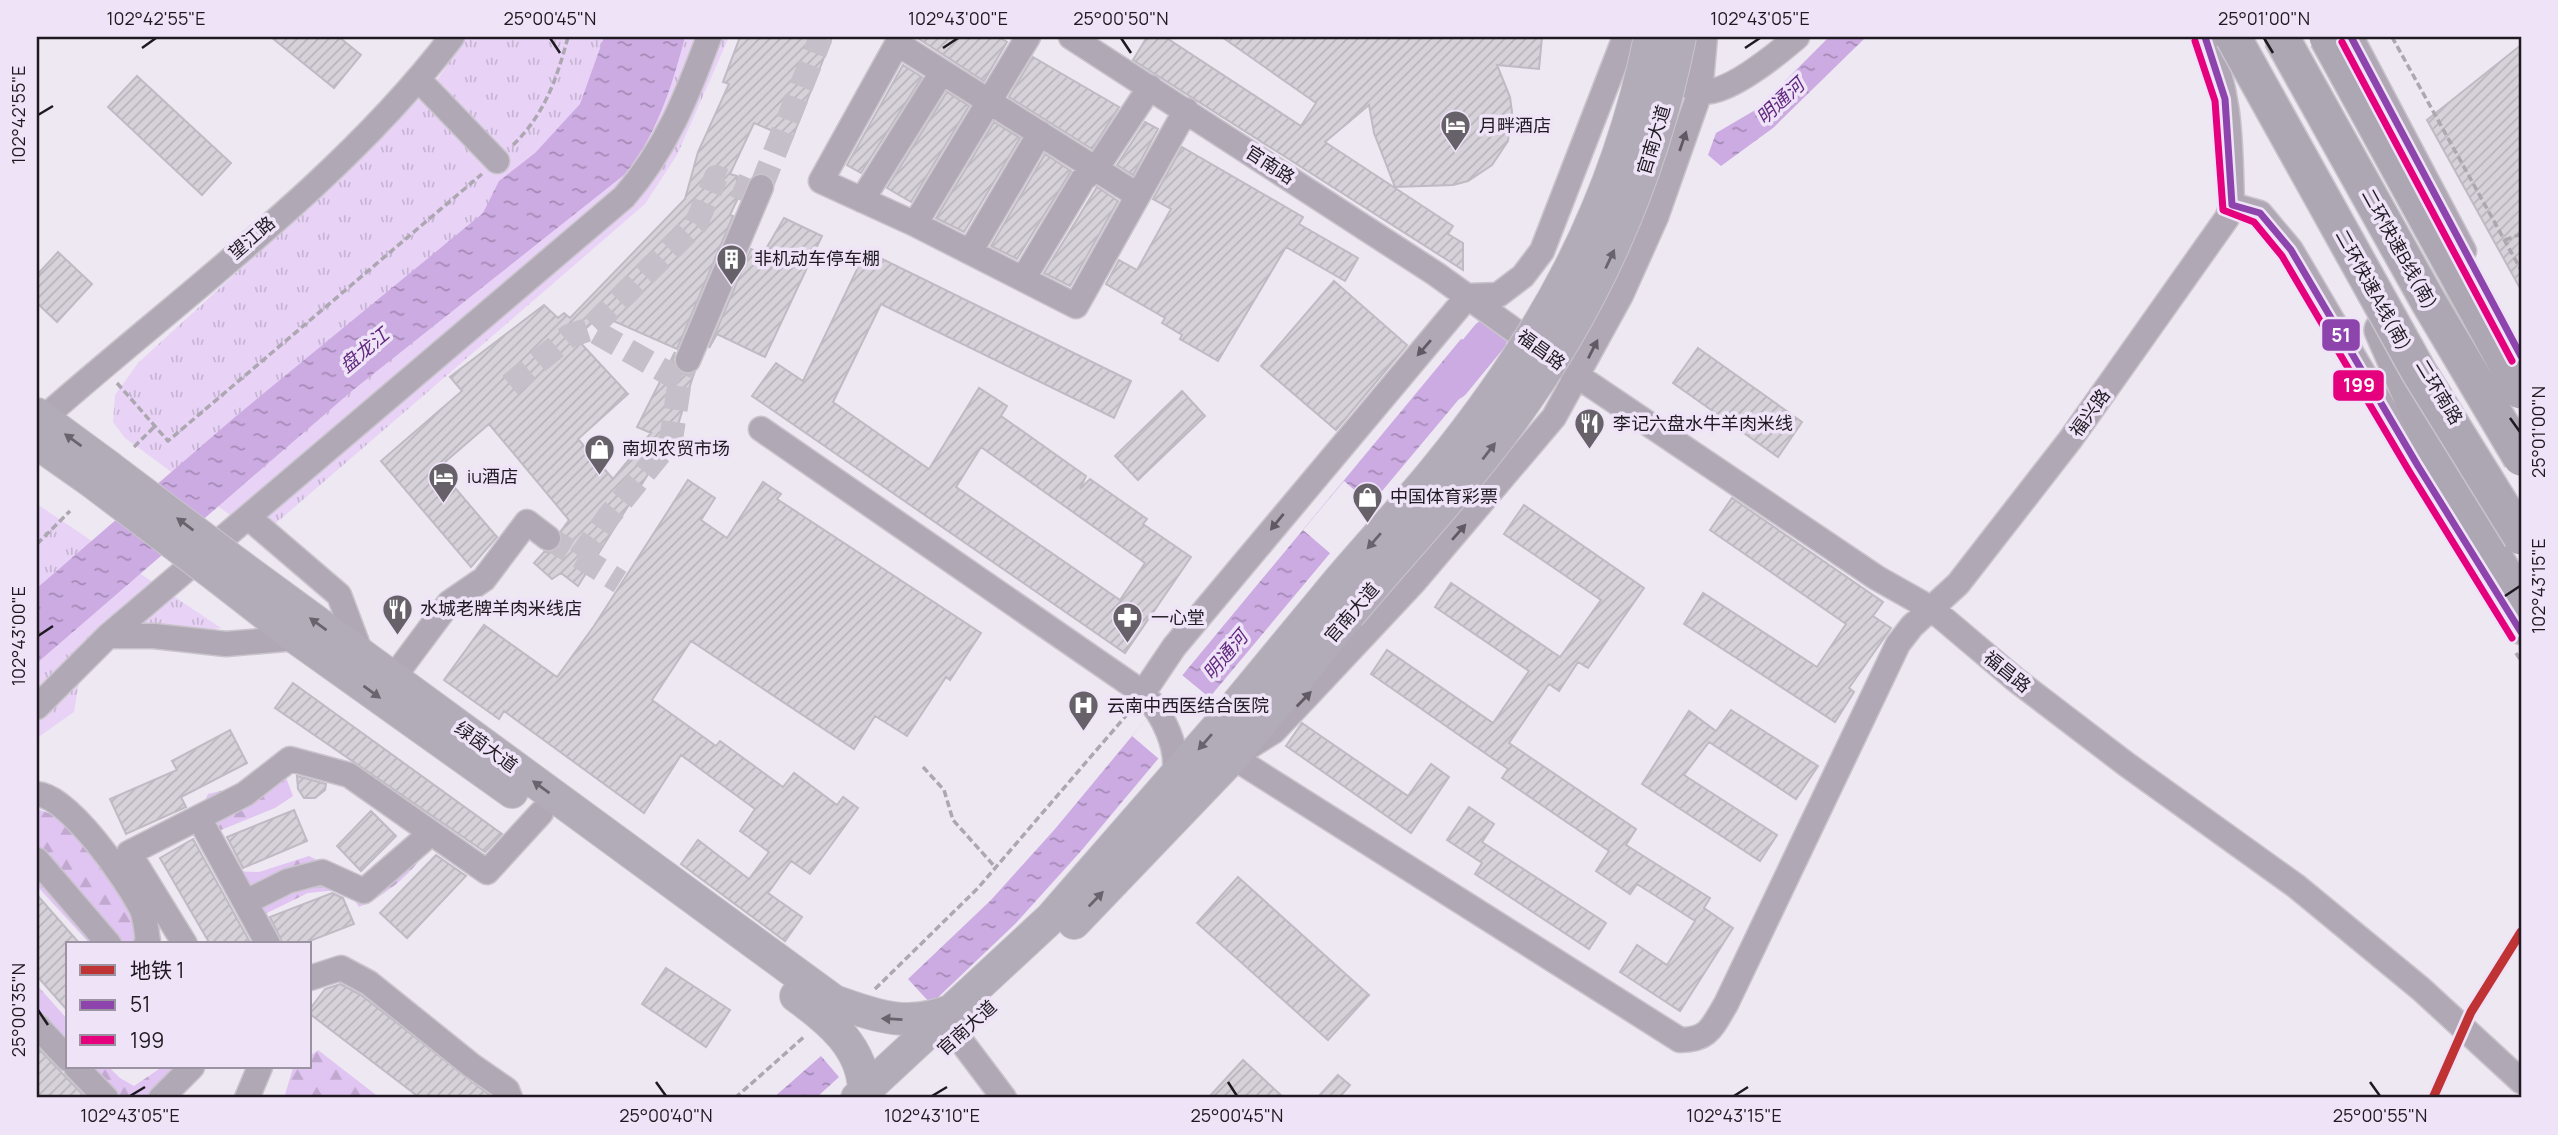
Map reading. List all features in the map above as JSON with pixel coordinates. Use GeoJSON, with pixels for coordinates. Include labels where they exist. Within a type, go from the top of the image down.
{"type":"FeatureCollection","features":[{"type":"Feature","properties":{"kind":"highway","name":"二环快速A线(南)"},"geometry":{"type":"LineString","coordinates":[[2233,37],[2419,372],[2521,537]]}},
{"type":"Feature","properties":{"kind":"highway","name":"二环快速B线(南)"},"geometry":{"type":"LineString","coordinates":[[2281,37],[2439,321],[2521,457]]}},
{"type":"Feature","properties":{"kind":"highway"},"geometry":{"type":"LineString","coordinates":[[2328,37],[2521,391]]}},
{"type":"Feature","properties":{"kind":"highway"},"geometry":{"type":"LineString","coordinates":[[2330,215],[2446,476],[2521,601]]}},
{"type":"Feature","properties":{"kind":"main road","name":"官南大道"},"geometry":{"type":"LineString","coordinates":[[870,1096],[958,1022],[1033,967],[1233,757],[1338,605],[1470,426],[1552,305],[1589,233],[1616,165],[1650,37]]}},
{"type":"Feature","properties":{"kind":"main road","name":"官南大道"},"geometry":{"type":"LineString","coordinates":[[958,1022],[1051,918],[1175,763],[1338,605],[1494,444],[1578,320],[1621,236],[1664,109],[1680,37]]}},
{"type":"Feature","properties":{"kind":"main road","name":"二环南路"},"geometry":{"type":"LineString","coordinates":[[2240,37],[2396,319],[2521,525]]}},
{"type":"Feature","properties":{"kind":"main road","name":"二环南路"},"geometry":{"type":"LineString","coordinates":[[2275,37],[2428,314],[2521,468]]}},
{"type":"Feature","properties":{"kind":"main road","name":"绿茵大道"},"geometry":{"type":"LineString","coordinates":[[38,425],[229,572],[362,656],[834,1001],[864,1072],[870,1096]]}},
{"type":"Feature","properties":{"kind":"main road","name":"绿茵大道"},"geometry":{"type":"LineString","coordinates":[[229,572],[296,638],[541,813],[840,1014],[958,1022]]}},
{"type":"Feature","properties":{"kind":"street","name":"望江路"},"geometry":{"type":"LineString","coordinates":[[38,425],[320,178],[419,80],[453,37]]}},
{"type":"Feature","properties":{"kind":"street"},"geometry":{"type":"LineString","coordinates":[[37,706],[108,636],[624,197],[648,170],[675,124],[709,37]]}},
{"type":"Feature","properties":{"kind":"street"},"geometry":{"type":"LineString","coordinates":[[915,224],[1028,37]]}},
{"type":"Feature","properties":{"kind":"street","name":"官南路"},"geometry":{"type":"LineString","coordinates":[[1071,37],[1468,296]]}},
{"type":"Feature","properties":{"kind":"street"},"geometry":{"type":"LineString","coordinates":[[1233,757],[1274,731],[1414,582],[1555,417],[1579,377],[1656,217],[1700,92],[1705,37]]}},
{"type":"Feature","properties":{"kind":"street"},"geometry":{"type":"LineString","coordinates":[[1149,698],[1174,646],[1312,494],[1468,296],[1498,295],[1523,276],[1542,251],[1623,45],[1700,92],[1717,90],[1733,83],[1797,37]]}},
{"type":"Feature","properties":{"kind":"street"},"geometry":{"type":"LineString","coordinates":[[2205,37],[2226,94],[2232,156],[2232,205],[2260,213],[2291,250],[2431,489],[2521,632]]}},
{"type":"Feature","properties":{"kind":"street"},"geometry":{"type":"LineString","coordinates":[[2351,37],[2521,356]]}},
{"type":"Feature","properties":{"kind":"street"},"geometry":{"type":"LineString","coordinates":[[1137,195],[942,72],[900,40],[821,181],[915,224],[1076,306],[1186,110]]}},
{"type":"Feature","properties":{"kind":"street"},"geometry":{"type":"LineString","coordinates":[[862,200],[942,72]]}},
{"type":"Feature","properties":{"kind":"street"},"geometry":{"type":"LineString","coordinates":[[419,80],[497,161]]}},
{"type":"Feature","properties":{"kind":"street"},"geometry":{"type":"LineString","coordinates":[[1023,279],[1083,179],[1096,169],[1150,87]]}},
{"type":"Feature","properties":{"kind":"street"},"geometry":{"type":"LineString","coordinates":[[970,252],[1040,134]]}},
{"type":"Feature","properties":{"kind":"street"},"geometry":{"type":"LineString","coordinates":[[688,360],[761,187]]}},
{"type":"Feature","properties":{"kind":"street","name":"福兴路"},"geometry":{"type":"LineString","coordinates":[[1233,757],[1680,1040],[1697,1040],[1710,1030],[1726,1004],[1889,659],[1912,626],[1958,584],[2070,440],[2217,235],[2232,205]]}},
{"type":"Feature","properties":{"kind":"street","name":"福昌路"},"geometry":{"type":"LineString","coordinates":[[1468,296],[1579,377],[1877,578],[1932,609],[2016,680],[2126,764],[2296,886],[2421,989],[2521,1081]]}},
{"type":"Feature","properties":{"kind":"street"},"geometry":{"type":"LineString","coordinates":[[761,429],[1149,698],[1175,763]]}},
{"type":"Feature","properties":{"kind":"street"},"geometry":{"type":"LineString","coordinates":[[248,517],[339,595],[362,656]]}},
{"type":"Feature","properties":{"kind":"street"},"geometry":{"type":"LineString","coordinates":[[393,678],[449,603],[484,579],[527,522],[548,538]]}},
{"type":"Feature","properties":{"kind":"street"},"geometry":{"type":"LineString","coordinates":[[108,636],[154,636],[226,644],[296,638]]}},
{"type":"Feature","properties":{"kind":"street"},"geometry":{"type":"LineString","coordinates":[[184,942],[129,853],[246,794],[290,759],[349,775],[487,872],[541,813]]}},
{"type":"Feature","properties":{"kind":"street"},"geometry":{"type":"LineString","coordinates":[[37,794],[62,805],[81,821],[142,910],[147,942]]}},
{"type":"Feature","properties":{"kind":"street"},"geometry":{"type":"LineString","coordinates":[[199,818],[267,942]]}},
{"type":"Feature","properties":{"kind":"street"},"geometry":{"type":"LineString","coordinates":[[246,902],[288,881],[322,872],[364,891],[430,834]]}},
{"type":"Feature","properties":{"kind":"street"},"geometry":{"type":"LineString","coordinates":[[37,860],[107,942]]}},
{"type":"Feature","properties":{"kind":"street"},"geometry":{"type":"LineString","coordinates":[[312,977],[341,968],[369,983],[471,1065],[507,1090],[510,1098]]}},
{"type":"Feature","properties":{"kind":"street"},"geometry":{"type":"LineString","coordinates":[[958,1022],[1004,1098]]}},
{"type":"Feature","properties":{"kind":"street"},"geometry":{"type":"LineString","coordinates":[[37,1026],[66,1057]]}},
{"type":"Feature","properties":{"kind":"street"},"geometry":{"type":"LineString","coordinates":[[77,1068],[106,1098]]}},
{"type":"Feature","properties":{"kind":"street"},"geometry":{"type":"LineString","coordinates":[[161,1098],[191,1068]]}},
{"type":"Feature","properties":{"kind":"street"},"geometry":{"type":"LineString","coordinates":[[247,1098],[260,1068]]}},
{"type":"Feature","properties":{"kind":"path"},"geometry":{"type":"LineString","coordinates":[[104,368],[168,441],[497,161],[531,128],[555,85],[568,37]]}},
{"type":"Feature","properties":{"kind":"path"},"geometry":{"type":"LineString","coordinates":[[2392,37],[2521,270]]}},
{"type":"Feature","properties":{"kind":"path"},"geometry":{"type":"LineString","coordinates":[[2505,240],[2521,234]]}},
{"type":"Feature","properties":{"kind":"path"},"geometry":{"type":"LineString","coordinates":[[134,447],[155,426]]}},
{"type":"Feature","properties":{"kind":"path"},"geometry":{"type":"LineString","coordinates":[[37,544],[70,511]]}},
{"type":"Feature","properties":{"kind":"path"},"geometry":{"type":"LineString","coordinates":[[735,1098],[840,1014],[996,868],[1118,727],[1149,698]]}},
{"type":"Feature","properties":{"kind":"path"},"geometry":{"type":"LineString","coordinates":[[923,767],[944,790],[953,820],[996,868]]}},
{"type":"Feature","properties":{"kind":"green space"},"geometry":{"type":"Polygon","coordinates":[[[467,37],[729,37],[677,155],[645,204],[260,537],[125,438],[113,422],[115,395],[138,363],[333,184],[434,84],[467,37]]]}},
{"type":"Feature","properties":{"kind":"green space"},"geometry":{"type":"Polygon","coordinates":[[[37,504],[221,628],[110,645],[79,681],[74,712],[37,738],[37,504]]]}},
{"type":"Feature","properties":{"kind":"green space"},"geometry":{"type":"Polygon","coordinates":[[[285,775],[293,796],[275,808],[216,832],[233,871],[259,872],[309,856],[358,881],[389,853],[419,837],[429,844],[417,863],[400,881],[359,907],[347,889],[308,893],[267,913],[271,942],[191,829],[208,794],[285,775]]]}},
{"type":"Feature","properties":{"kind":"green space"},"geometry":{"type":"Polygon","coordinates":[[[37,809],[68,820],[94,851],[150,942],[88,942],[37,886],[37,809]]]}},
{"type":"Feature","properties":{"kind":"green space"},"geometry":{"type":"Polygon","coordinates":[[[37,985],[66,1018],[66,1068],[110,1068],[134,1086],[161,1068],[197,1068],[156,1098],[90,1098],[37,1040],[37,985]]]}},
{"type":"Feature","properties":{"kind":"green space"},"geometry":{"type":"Polygon","coordinates":[[[318,1050],[380,1098],[284,1098],[293,1068],[312,1068],[312,1054],[318,1050]]]}},
{"type":"Feature","properties":{"kind":"water","name":"盘龙江"},"geometry":{"type":"Polygon","coordinates":[[[604,37],[685,37],[669,92],[654,127],[636,160],[624,175],[353,390],[37,663],[37,588],[235,417],[483,213],[499,181],[535,153],[580,104],[604,37]]]}},
{"type":"Feature","properties":{"kind":"water"},"geometry":{"type":"Polygon","coordinates":[[[1829,37],[1866,37],[1773,128],[1721,166],[1708,155],[1716,133],[1757,109],[1829,37]]]}},
{"type":"Feature","properties":{"kind":"water"},"geometry":{"type":"Polygon","coordinates":[[[1461,339],[1483,345],[1490,362],[1081,851],[1015,924],[931,1004],[908,979],[991,900],[1055,829],[1461,339]]]}},
{"type":"Feature","properties":{"kind":"water"},"geometry":{"type":"Polygon","coordinates":[[[821,1056],[839,1077],[816,1098],[773,1098],[821,1056]]]}},
{"type":"Feature","properties":{"kind":"pier"},"geometry":{"type":"Polygon","coordinates":[[[1344,481],[1372,505],[1331,554],[1303,530],[1344,481]]]}},
{"type":"Feature","properties":{"kind":"pier"},"geometry":{"type":"Polygon","coordinates":[[[1182,675],[1210,698],[1159,759],[1132,736],[1182,675]]]}},
{"type":"Feature","properties":{"kind":"building"},"geometry":{"type":"Polygon","coordinates":[[[271,37],[339,37],[361,55],[334,88],[271,37]]]}},
{"type":"Feature","properties":{"kind":"building"},"geometry":{"type":"Polygon","coordinates":[[[740,37],[832,37],[792,139],[754,123],[730,174],[737,176],[738,198],[730,215],[733,216],[677,349],[600,315],[576,338],[628,394],[578,439],[613,479],[651,433],[637,427],[675,352],[673,361],[677,369],[683,374],[694,373],[677,428],[578,586],[561,573],[552,579],[534,563],[544,552],[553,552],[559,548],[563,539],[561,531],[569,520],[489,424],[438,468],[497,537],[471,567],[381,461],[462,391],[450,377],[544,305],[558,318],[564,313],[570,318],[685,199],[698,152],[729,84],[723,82],[740,37]]]}},
{"type":"Feature","properties":{"kind":"building"},"geometry":{"type":"Polygon","coordinates":[[[916,37],[998,37],[1007,42],[984,81],[916,37]]]}},
{"type":"Feature","properties":{"kind":"building"},"geometry":{"type":"Polygon","coordinates":[[[1147,37],[1165,37],[1301,126],[1316,103],[1222,37],[1542,37],[1539,69],[1497,65],[1510,97],[1512,112],[1508,141],[1492,165],[1468,181],[1453,185],[1395,187],[1374,133],[1369,105],[1325,142],[1453,226],[1448,234],[1463,243],[1463,270],[1133,60],[1147,37]]]}},
{"type":"Feature","properties":{"kind":"building"},"geometry":{"type":"Polygon","coordinates":[[[2521,45],[2521,290],[2427,120],[2521,45]]]}},
{"type":"Feature","properties":{"kind":"building"},"geometry":{"type":"Polygon","coordinates":[[[1033,57],[1119,107],[1092,149],[1009,97],[1033,57]]]}},
{"type":"Feature","properties":{"kind":"building"},"geometry":{"type":"Polygon","coordinates":[[[903,65],[922,77],[861,173],[847,165],[903,65]]]}},
{"type":"Feature","properties":{"kind":"building"},"geometry":{"type":"Polygon","coordinates":[[[137,76],[231,163],[202,195],[108,107],[137,76]]]}},
{"type":"Feature","properties":{"kind":"building"},"geometry":{"type":"Polygon","coordinates":[[[947,92],[969,106],[911,202],[887,188],[947,92]]]}},
{"type":"Feature","properties":{"kind":"building"},"geometry":{"type":"Polygon","coordinates":[[[994,122],[1020,138],[964,232],[936,218],[994,122]]]}},
{"type":"Feature","properties":{"kind":"building"},"geometry":{"type":"Polygon","coordinates":[[[1145,122],[1158,129],[1133,175],[1117,165],[1145,122]]]}},
{"type":"Feature","properties":{"kind":"building"},"geometry":{"type":"Polygon","coordinates":[[[1182,147],[1303,217],[1299,224],[1358,258],[1345,281],[1286,247],[1218,361],[1180,339],[1182,335],[1162,323],[1165,318],[1106,284],[1119,260],[1137,270],[1171,209],[1153,199],[1182,147]]]}},
{"type":"Feature","properties":{"kind":"building"},"geometry":{"type":"Polygon","coordinates":[[[1045,154],[1071,171],[1017,259],[991,246],[1045,154]]]}},
{"type":"Feature","properties":{"kind":"building"},"geometry":{"type":"Polygon","coordinates":[[[1097,187],[1118,201],[1070,286],[1044,273],[1097,187]]]}},
{"type":"Feature","properties":{"kind":"building"},"geometry":{"type":"Polygon","coordinates":[[[784,218],[822,236],[765,357],[717,334],[709,348],[751,249],[763,254],[784,218]]]}},
{"type":"Feature","properties":{"kind":"building"},"geometry":{"type":"Polygon","coordinates":[[[866,251],[1131,381],[1114,418],[881,304],[833,402],[929,469],[979,388],[1007,406],[1001,416],[1086,476],[1080,489],[1090,479],[1147,519],[1143,524],[1191,557],[1125,653],[752,396],[776,363],[803,381],[866,251]],[[981,447],[956,487],[1120,600],[1145,563],[981,447]]]}},
{"type":"Feature","properties":{"kind":"building"},"geometry":{"type":"Polygon","coordinates":[[[58,252],[92,284],[57,322],[37,303],[37,275],[58,252]]]}},
{"type":"Feature","properties":{"kind":"building"},"geometry":{"type":"Polygon","coordinates":[[[1334,281],[1407,345],[1336,430],[1261,366],[1334,281]]]}},
{"type":"Feature","properties":{"kind":"building"},"geometry":{"type":"Polygon","coordinates":[[[1698,348],[1802,422],[1778,457],[1673,383],[1698,348]]]}},
{"type":"Feature","properties":{"kind":"building"},"geometry":{"type":"Polygon","coordinates":[[[1182,391],[1205,416],[1138,480],[1115,456],[1182,391]]]}},
{"type":"Feature","properties":{"kind":"building"},"geometry":{"type":"Polygon","coordinates":[[[688,480],[715,498],[701,520],[727,538],[763,482],[781,494],[777,499],[981,633],[950,680],[946,677],[907,736],[875,716],[854,749],[691,641],[652,700],[716,746],[720,741],[783,787],[794,773],[837,805],[843,797],[858,808],[810,874],[791,861],[768,893],[802,917],[785,941],[681,864],[698,840],[749,879],[769,852],[740,831],[755,809],[681,755],[644,813],[504,711],[499,719],[444,680],[484,625],[557,677],[594,626],[688,480]]]}},
{"type":"Feature","properties":{"kind":"building"},"geometry":{"type":"Polygon","coordinates":[[[1732,498],[1883,602],[1873,616],[1891,628],[1849,688],[1854,692],[1835,722],[1684,624],[1703,593],[1817,667],[1846,624],[1710,530],[1732,498]]]}},
{"type":"Feature","properties":{"kind":"building"},"geometry":{"type":"Polygon","coordinates":[[[1524,505],[1644,588],[1588,668],[1578,662],[1559,691],[1549,684],[1509,743],[1636,829],[1626,845],[1710,898],[1704,908],[1733,928],[1680,1011],[1620,972],[1637,945],[1667,965],[1695,921],[1637,884],[1630,894],[1596,871],[1609,851],[1502,778],[1508,769],[1371,674],[1387,650],[1493,723],[1529,671],[1435,607],[1451,583],[1560,657],[1601,600],[1504,534],[1524,505]]]}},
{"type":"Feature","properties":{"kind":"building"},"geometry":{"type":"Polygon","coordinates":[[[293,683],[502,834],[485,852],[275,708],[293,683]]]}},
{"type":"Feature","properties":{"kind":"building"},"geometry":{"type":"Polygon","coordinates":[[[1731,710],[1818,766],[1796,799],[1709,742],[1684,775],[1777,835],[1760,861],[1642,784],[1689,711],[1716,731],[1731,710]]]}},
{"type":"Feature","properties":{"kind":"building"},"geometry":{"type":"Polygon","coordinates":[[[1302,723],[1408,796],[1431,764],[1449,777],[1411,833],[1286,746],[1302,723]]]}},
{"type":"Feature","properties":{"kind":"building"},"geometry":{"type":"Polygon","coordinates":[[[230,730],[247,763],[181,797],[186,807],[126,834],[110,799],[177,770],[172,761],[230,730]]]}},
{"type":"Feature","properties":{"kind":"building"},"geometry":{"type":"Polygon","coordinates":[[[297,776],[326,784],[325,790],[315,798],[304,798],[298,789],[297,776]]]}},
{"type":"Feature","properties":{"kind":"building"},"geometry":{"type":"Polygon","coordinates":[[[1469,807],[1494,824],[1482,842],[1606,923],[1589,949],[1475,874],[1482,863],[1447,840],[1469,807]]]}},
{"type":"Feature","properties":{"kind":"building"},"geometry":{"type":"Polygon","coordinates":[[[294,810],[307,841],[243,868],[227,837],[294,810]]]}},
{"type":"Feature","properties":{"kind":"building"},"geometry":{"type":"Polygon","coordinates":[[[371,811],[396,836],[361,871],[337,846],[371,811]]]}},
{"type":"Feature","properties":{"kind":"building"},"geometry":{"type":"Polygon","coordinates":[[[193,839],[250,942],[209,942],[160,858],[193,839]]]}},
{"type":"Feature","properties":{"kind":"building"},"geometry":{"type":"Polygon","coordinates":[[[436,855],[466,876],[407,938],[380,913],[436,855]]]}},
{"type":"Feature","properties":{"kind":"building"},"geometry":{"type":"Polygon","coordinates":[[[1238,877],[1369,995],[1328,1040],[1197,923],[1238,877]]]}},
{"type":"Feature","properties":{"kind":"building"},"geometry":{"type":"Polygon","coordinates":[[[332,893],[343,898],[354,924],[307,942],[282,942],[270,917],[332,893]]]}},
{"type":"Feature","properties":{"kind":"building"},"geometry":{"type":"Polygon","coordinates":[[[37,895],[78,942],[66,942],[66,1009],[37,976],[37,895]]]}},
{"type":"Feature","properties":{"kind":"building"},"geometry":{"type":"Polygon","coordinates":[[[666,968],[730,1010],[706,1047],[642,1004],[666,968]]]}},
{"type":"Feature","properties":{"kind":"building"},"geometry":{"type":"Polygon","coordinates":[[[340,984],[361,995],[493,1098],[420,1098],[312,1016],[312,1006],[325,989],[340,984]]]}},
{"type":"Feature","properties":{"kind":"building"},"geometry":{"type":"Polygon","coordinates":[[[37,1047],[61,1072],[86,1098],[37,1098],[37,1047]]]}},
{"type":"Feature","properties":{"kind":"building"},"geometry":{"type":"Polygon","coordinates":[[[1243,1060],[1284,1098],[1208,1098],[1243,1060]]]}},
{"type":"Feature","properties":{"kind":"building"},"geometry":{"type":"Polygon","coordinates":[[[1338,1075],[1350,1085],[1339,1098],[1317,1098],[1338,1075]]]}},
{"type":"Feature","properties":{"kind":"waterway","name":"明通河"},"geometry":{"type":"LineString","coordinates":[[1452,382],[1489,337]]}},
{"type":"Feature","properties":{"kind":"tunnel"},"geometry":{"type":"LineString","coordinates":[[761,187],[821,37]]}},
{"type":"Feature","properties":{"kind":"tunnel"},"geometry":{"type":"LineString","coordinates":[[680,380],[590,329],[696,224],[716,177],[758,195]]}},
{"type":"Feature","properties":{"kind":"tunnel"},"geometry":{"type":"LineString","coordinates":[[510,385],[569,336],[590,329]]}},
{"type":"Feature","properties":{"kind":"tunnel"},"geometry":{"type":"LineString","coordinates":[[548,538],[580,557],[609,516],[671,440],[680,380],[686,364]]}},
{"type":"Feature","properties":{"kind":"tunnel"},"geometry":{"type":"LineString","coordinates":[[580,557],[620,582]]}},
{"type":"Feature","properties":{"kind":"metro line","name":"1"},"geometry":{"type":"LineString","coordinates":[[2433,1098],[2471,1012],[2521,932]]}},
{"type":"Feature","properties":{"kind":"transit line","name":"51"},"geometry":{"type":"LineString","coordinates":[[2205,37],[2225,99],[2232,205],[2260,213],[2291,250],[2418,466],[2521,632]]}},
{"type":"Feature","properties":{"kind":"transit line","name":"51"},"geometry":{"type":"LineString","coordinates":[[2351,37],[2521,356]]}},
{"type":"Feature","properties":{"kind":"transit line","name":"199"},"geometry":{"type":"LineString","coordinates":[[2195,41],[2215,101],[2223,210],[2254,222],[2282,256],[2512,638]]}},
{"type":"Feature","properties":{"kind":"transit line","name":"199"},"geometry":{"type":"LineString","coordinates":[[2342,42],[2512,361]]}},
{"type":"Feature","properties":{"kind":"place","name":"月畔酒店"},"geometry":{"type":"Point","coordinates":[1456,153]}},
{"type":"Feature","properties":{"kind":"place","name":"非机动车停车棚"},"geometry":{"type":"Point","coordinates":[731,286]}},
{"type":"Feature","properties":{"kind":"place","name":"李记六盘水牛羊肉米线"},"geometry":{"type":"Point","coordinates":[1590,451]}},
{"type":"Feature","properties":{"kind":"place","name":"南坝农贸市场"},"geometry":{"type":"Point","coordinates":[599,476]}},
{"type":"Feature","properties":{"kind":"place","name":"iu酒店"},"geometry":{"type":"Point","coordinates":[444,504]}},
{"type":"Feature","properties":{"kind":"place","name":"中国体育彩票"},"geometry":{"type":"Point","coordinates":[1367,524]}},
{"type":"Feature","properties":{"kind":"place","name":"水城老牌羊肉米线店"},"geometry":{"type":"Point","coordinates":[397,636]}},
{"type":"Feature","properties":{"kind":"place","name":"一心堂"},"geometry":{"type":"Point","coordinates":[1128,645]}},
{"type":"Feature","properties":{"kind":"place","name":"云南中西医结合医院"},"geometry":{"type":"Point","coordinates":[1084,733]}}]}
